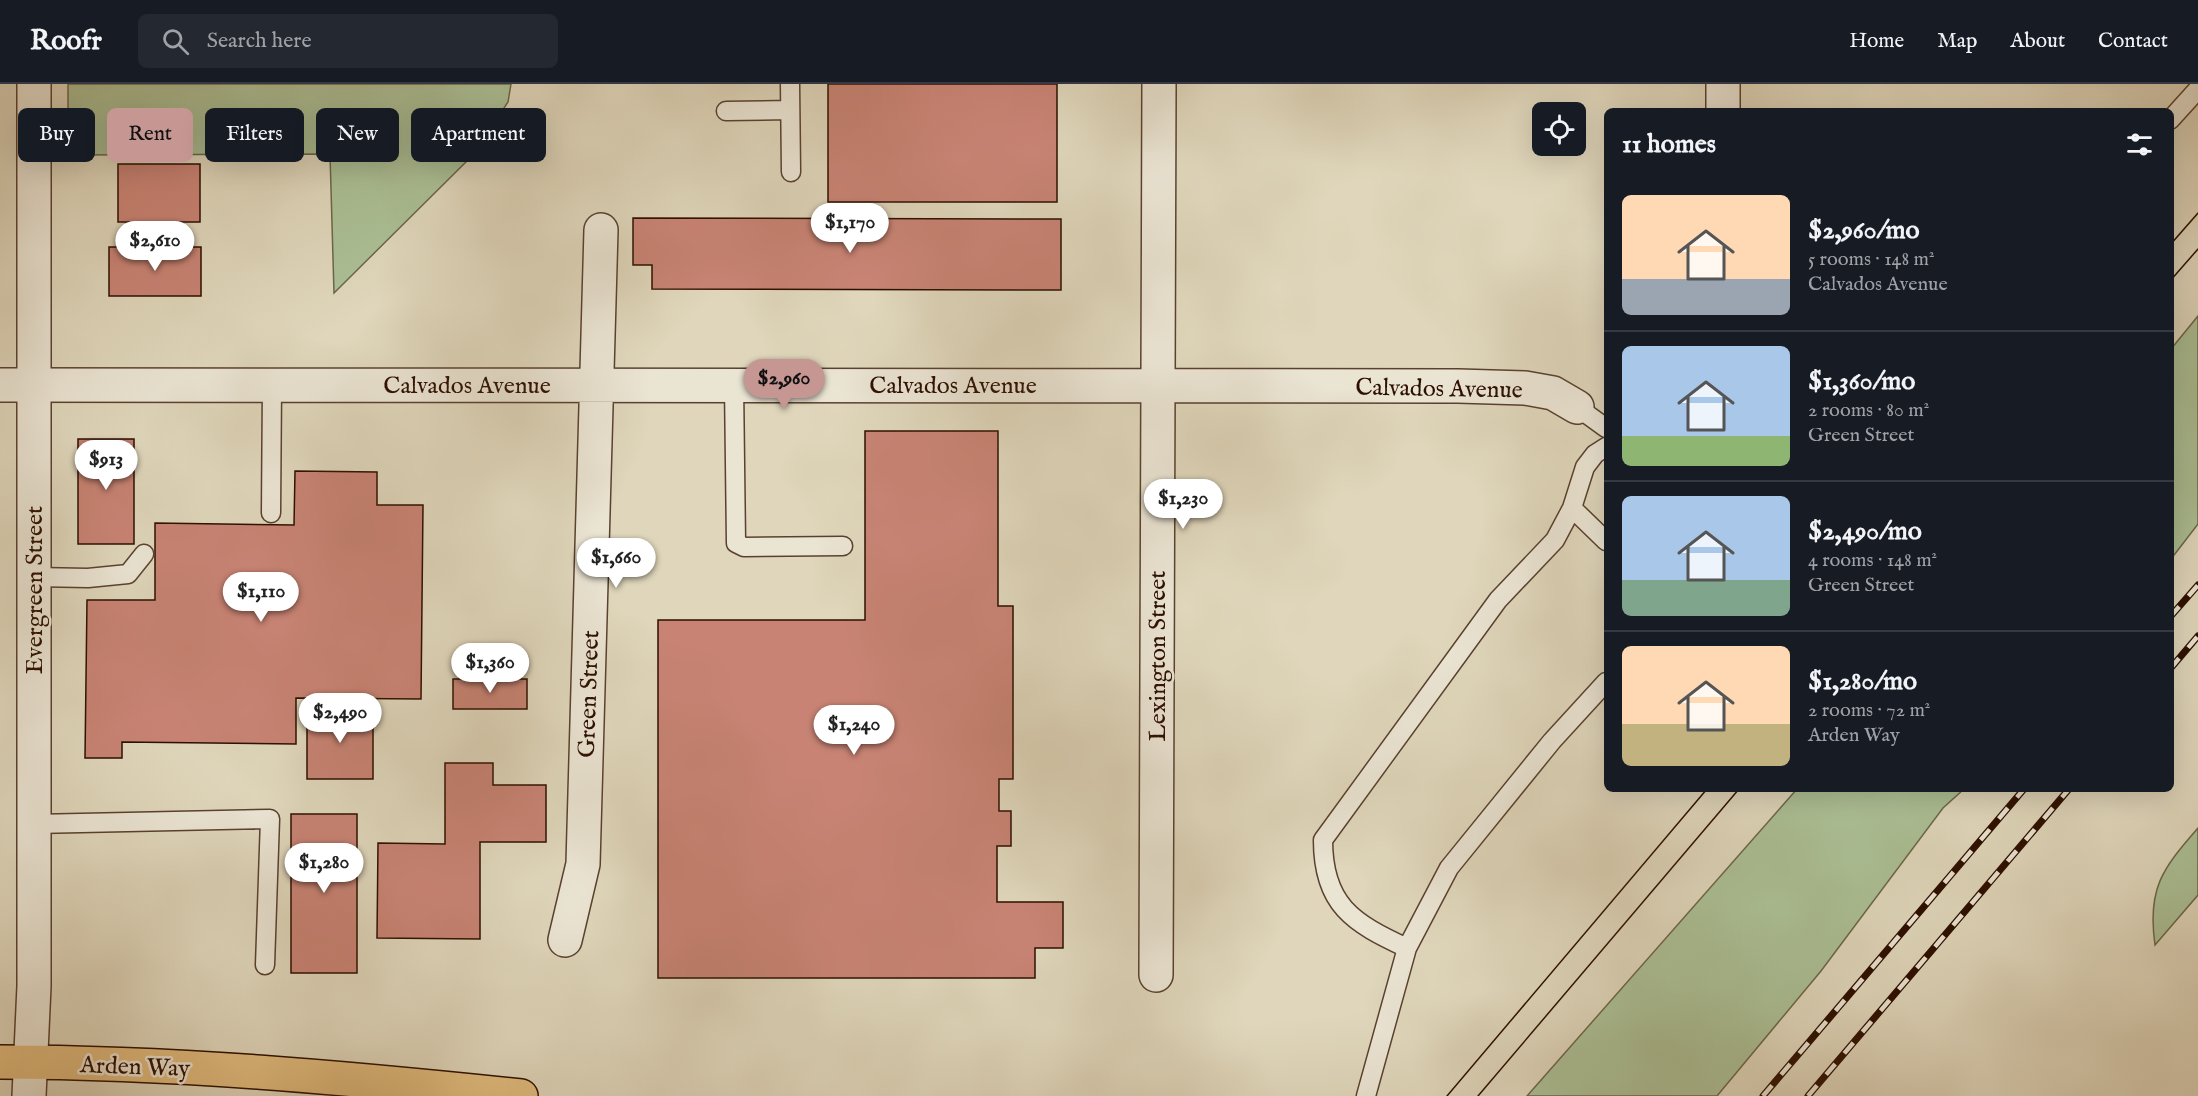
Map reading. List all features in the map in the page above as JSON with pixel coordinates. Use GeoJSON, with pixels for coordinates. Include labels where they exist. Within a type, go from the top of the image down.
{"type":"FeatureCollection","features":[{"type":"Feature","properties":{"kind":"main road","name":"Arden Way"},"geometry":{"type":"LineString","coordinates":[[15,1062],[218,1069],[341,1077],[521,1096]]}},
{"type":"Feature","properties":{"kind":"street","name":"Evergreen Street"},"geometry":{"type":"LineString","coordinates":[[29,1096],[15,1062],[34,986],[34,84]]}},
{"type":"Feature","properties":{"kind":"street","name":"Lexington Street"},"geometry":{"type":"LineString","coordinates":[[1156,975],[1159,84]]}},
{"type":"Feature","properties":{"kind":"street"},"geometry":{"type":"LineString","coordinates":[[1723,84],[1723,108]]}},
{"type":"Feature","properties":{"kind":"street","name":"Green Street"},"geometry":{"type":"LineString","coordinates":[[565,940],[582,864],[601,230]]}},
{"type":"Feature","properties":{"kind":"street","name":"Calvados Avenue"},"geometry":{"type":"LineString","coordinates":[[0,385],[734,384],[1525,388],[1553,393],[1577,407]]}},
{"type":"Feature","properties":{"kind":"lane"},"geometry":{"type":"LineString","coordinates":[[790,84],[791,172]]}},
{"type":"Feature","properties":{"kind":"lane"},"geometry":{"type":"LineString","coordinates":[[2174,116],[2198,89]]}},
{"type":"Feature","properties":{"kind":"lane"},"geometry":{"type":"LineString","coordinates":[[726,111],[790,110]]}},
{"type":"Feature","properties":{"kind":"lane"},"geometry":{"type":"LineString","coordinates":[[734,384],[736,543],[744,547],[843,546]]}},
{"type":"Feature","properties":{"kind":"lane"},"geometry":{"type":"LineString","coordinates":[[271,513],[272,385]]}},
{"type":"Feature","properties":{"kind":"lane"},"geometry":{"type":"LineString","coordinates":[[1577,407],[1604,427]]}},
{"type":"Feature","properties":{"kind":"lane"},"geometry":{"type":"LineString","coordinates":[[1407,948],[1371,931],[1347,912],[1334,896],[1323,865],[1323,840],[1498,600],[1555,540],[1572,508],[1585,467],[1595,454],[1604,448]]}},
{"type":"Feature","properties":{"kind":"lane"},"geometry":{"type":"LineString","coordinates":[[1572,508],[1604,539]]}},
{"type":"Feature","properties":{"kind":"lane"},"geometry":{"type":"LineString","coordinates":[[34,577],[88,578],[128,574],[144,554]]}},
{"type":"Feature","properties":{"kind":"lane"},"geometry":{"type":"LineString","coordinates":[[1366,1096],[1407,948],[1449,868],[1552,741],[1604,684]]}},
{"type":"Feature","properties":{"kind":"lane"},"geometry":{"type":"LineString","coordinates":[[34,824],[270,819],[265,965]]}},
{"type":"Feature","properties":{"kind":"green space"},"geometry":{"type":"Polygon","coordinates":[[[68,84],[511,84],[508,102],[504,108],[411,108],[411,162],[466,162],[334,293],[330,162],[399,162],[399,108],[316,108],[316,154],[304,154],[304,108],[205,108],[205,154],[193,155],[193,108],[107,108],[107,155],[95,155],[95,108],[68,108],[68,84]]]}},
{"type":"Feature","properties":{"kind":"green space"},"geometry":{"type":"Polygon","coordinates":[[[2198,316],[2198,524],[2174,555],[2174,345],[2198,316]]]}},
{"type":"Feature","properties":{"kind":"green space"},"geometry":{"type":"Polygon","coordinates":[[[1794,792],[1961,792],[1943,808],[1821,971],[1717,1096],[1527,1096],[1794,792]]]}},
{"type":"Feature","properties":{"kind":"green space"},"geometry":{"type":"Polygon","coordinates":[[[2198,828],[2198,895],[2155,945],[2153,909],[2160,881],[2166,868],[2198,828]]]}},
{"type":"Feature","properties":{"kind":"building"},"geometry":{"type":"Polygon","coordinates":[[[828,84],[1057,84],[1057,202],[828,202],[828,84]]]}},
{"type":"Feature","properties":{"kind":"building"},"geometry":{"type":"Polygon","coordinates":[[[118,164],[200,164],[200,222],[118,222],[118,164]]]}},
{"type":"Feature","properties":{"kind":"building"},"geometry":{"type":"Polygon","coordinates":[[[633,218],[1061,219],[1061,290],[652,289],[652,265],[633,265],[633,218]]]}},
{"type":"Feature","properties":{"kind":"building"},"geometry":{"type":"Polygon","coordinates":[[[109,247],[201,247],[201,296],[109,296],[109,247]]]}},
{"type":"Feature","properties":{"kind":"building"},"geometry":{"type":"Polygon","coordinates":[[[865,431],[998,431],[998,606],[1013,606],[1013,779],[999,779],[999,811],[1011,811],[1011,846],[997,846],[997,902],[1063,902],[1063,948],[1035,948],[1035,978],[658,978],[658,620],[865,620],[865,431]]]}},
{"type":"Feature","properties":{"kind":"building"},"geometry":{"type":"Polygon","coordinates":[[[78,439],[134,439],[134,544],[78,544],[78,439]]]}},
{"type":"Feature","properties":{"kind":"building"},"geometry":{"type":"Polygon","coordinates":[[[295,471],[377,472],[377,505],[423,505],[421,699],[296,698],[296,744],[122,742],[122,758],[85,758],[87,600],[155,600],[155,523],[294,525],[295,471]]]}},
{"type":"Feature","properties":{"kind":"building"},"geometry":{"type":"Polygon","coordinates":[[[453,679],[527,679],[527,709],[453,709],[453,679]]]}},
{"type":"Feature","properties":{"kind":"building"},"geometry":{"type":"Polygon","coordinates":[[[307,710],[373,710],[373,779],[307,779],[307,710]]]}},
{"type":"Feature","properties":{"kind":"building"},"geometry":{"type":"Polygon","coordinates":[[[445,763],[493,763],[493,785],[546,785],[546,842],[480,842],[480,939],[377,938],[378,843],[445,844],[445,763]]]}},
{"type":"Feature","properties":{"kind":"building"},"geometry":{"type":"Polygon","coordinates":[[[291,814],[357,814],[357,973],[291,973],[291,814]]]}},
{"type":"Feature","properties":{"kind":"tram line"},"geometry":{"type":"LineString","coordinates":[[2174,240],[2198,213]]}},
{"type":"Feature","properties":{"kind":"tram line"},"geometry":{"type":"LineString","coordinates":[[2174,276],[2198,249]]}},
{"type":"Feature","properties":{"kind":"tram line"},"geometry":{"type":"LineString","coordinates":[[1447,1096],[1704,792]]}},
{"type":"Feature","properties":{"kind":"tram line"},"geometry":{"type":"LineString","coordinates":[[1478,1096],[1736,792]]}},
{"type":"Feature","properties":{"kind":"railway"},"geometry":{"type":"LineString","coordinates":[[2174,612],[2198,585]]}},
{"type":"Feature","properties":{"kind":"railway"},"geometry":{"type":"LineString","coordinates":[[2174,664],[2198,636]]}},
{"type":"Feature","properties":{"kind":"railway"},"geometry":{"type":"LineString","coordinates":[[1763,1096],[2021,792]]}},
{"type":"Feature","properties":{"kind":"railway"},"geometry":{"type":"LineString","coordinates":[[1808,1096],[2066,792]]}}]}
